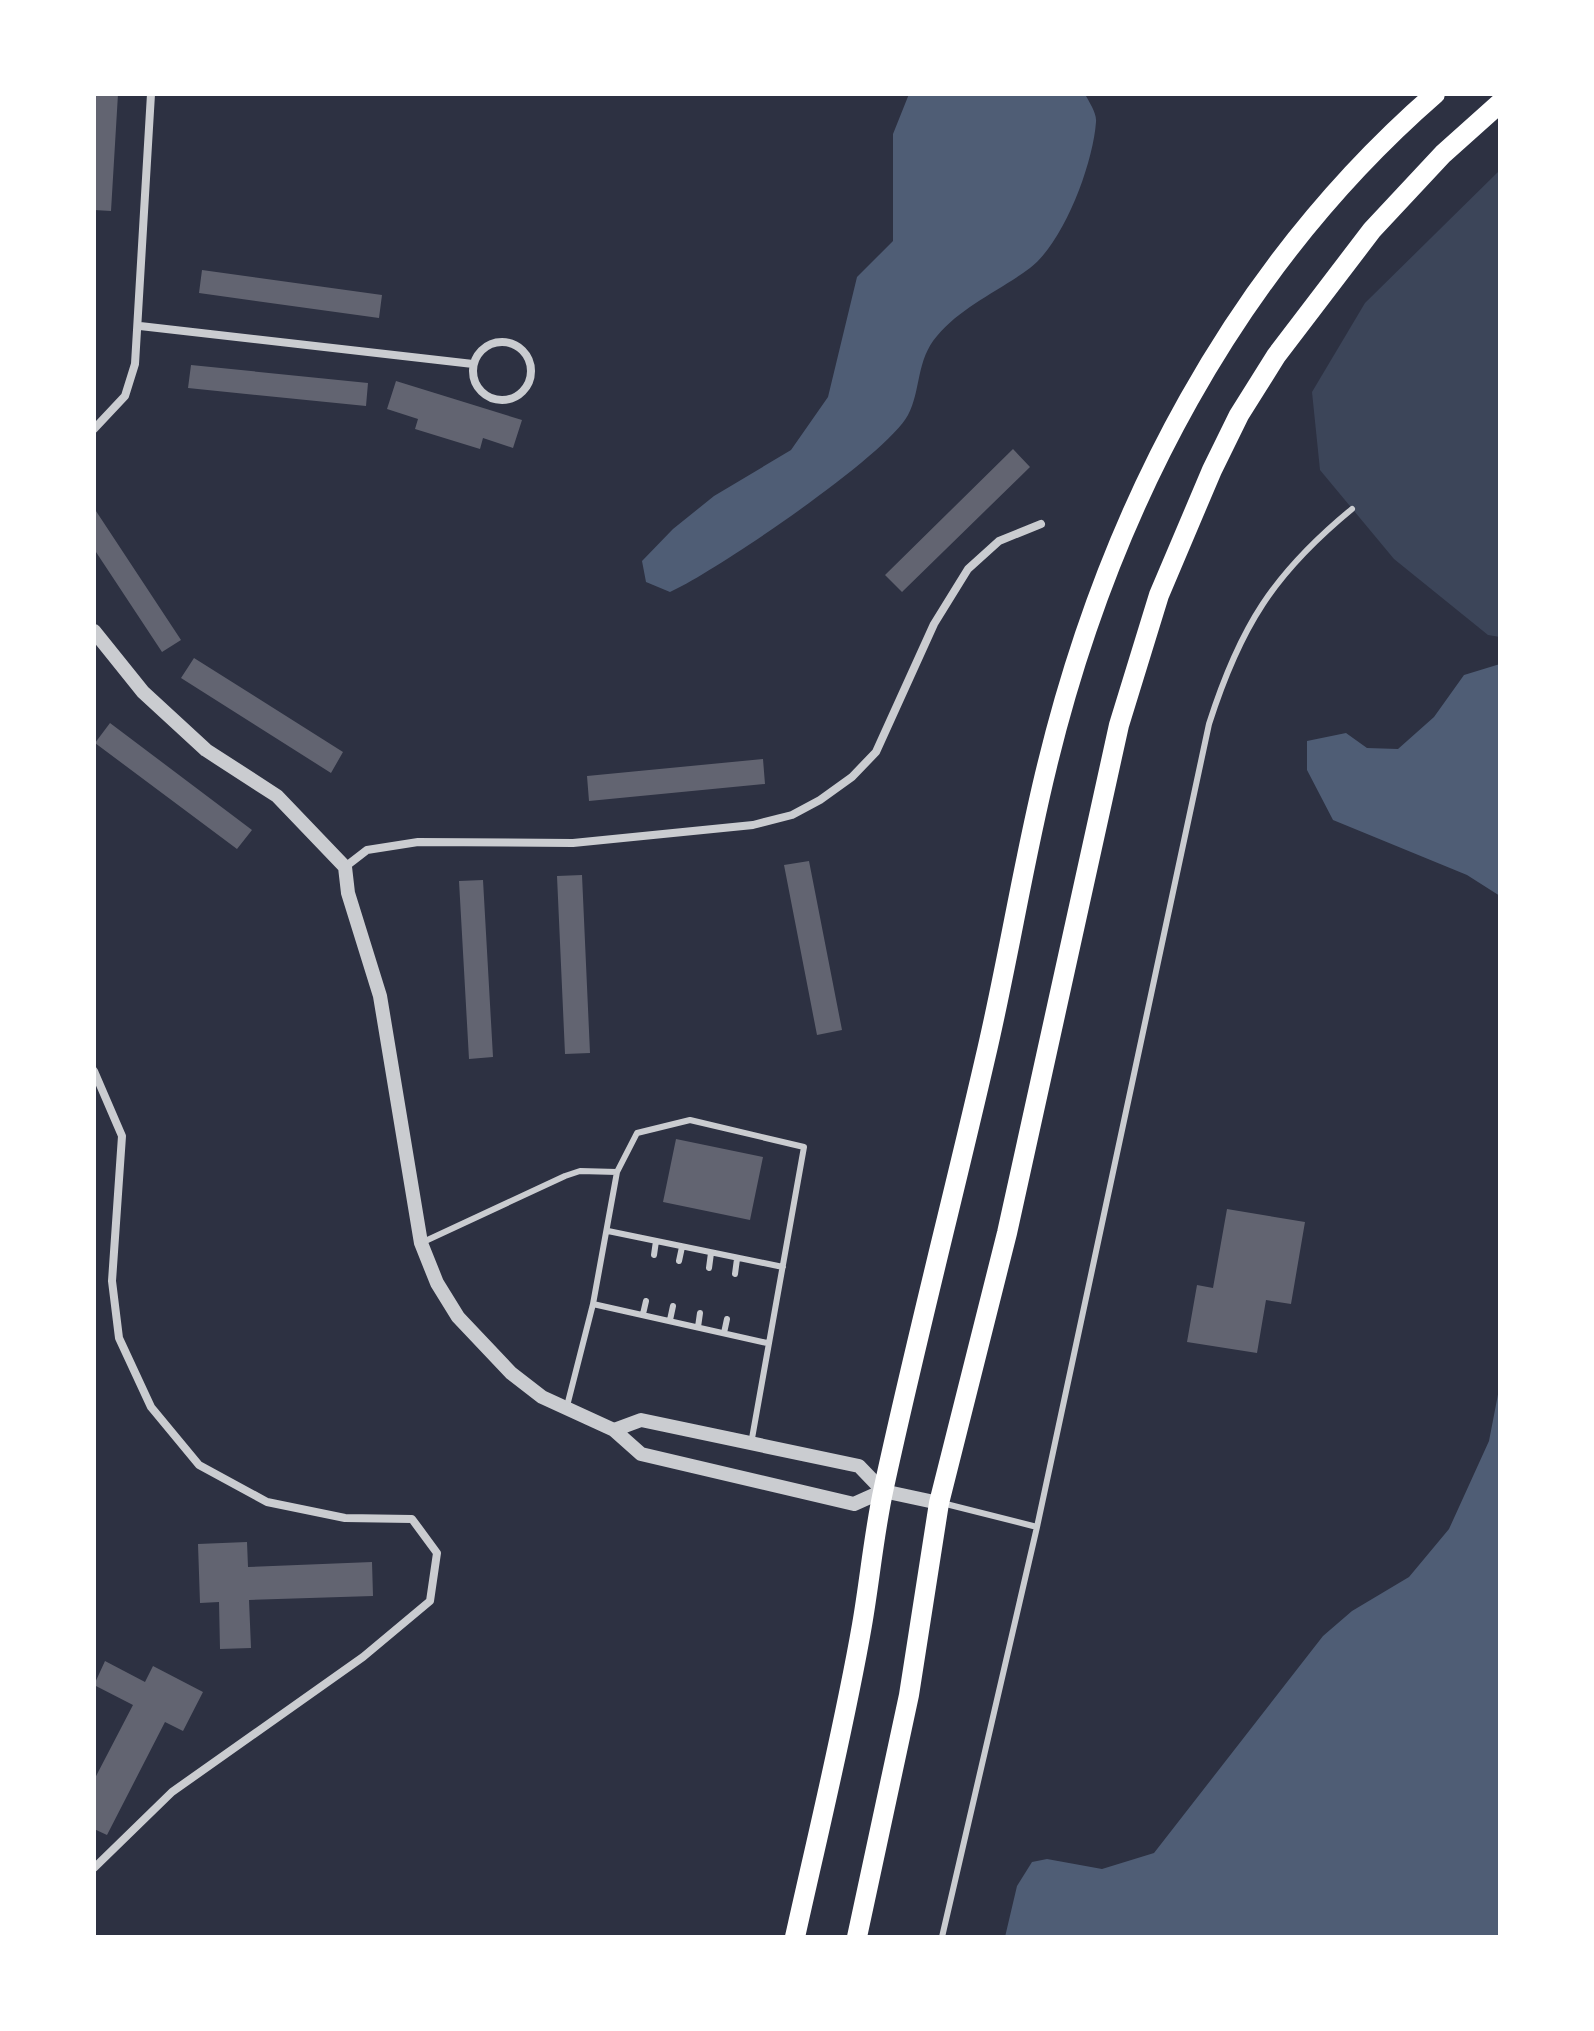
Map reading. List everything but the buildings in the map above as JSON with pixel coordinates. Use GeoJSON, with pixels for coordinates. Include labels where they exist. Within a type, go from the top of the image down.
{"type":"FeatureCollection","features":[{"type":"Feature","properties":{"kind":"highway"},"geometry":{"type":"LineString","coordinates":[[795,1937],[862,1627],[883,1491],[987,1054],[1046,769],[1083,639],[1131,512],[1167,435],[1235,324],[1306,228],[1366,161],[1435,94]]}},
{"type":"Feature","properties":{"kind":"highway"},"geometry":{"type":"LineString","coordinates":[[857,1937],[909,1695],[939,1503],[1007,1233],[1113,752],[1143,643],[1183,531],[1239,415],[1276,356],[1348,258],[1443,154],[1500,103]]}},
{"type":"Feature","properties":{"kind":"street"},"geometry":{"type":"LineString","coordinates":[[94,429],[125,396],[135,364],[140,326],[151,94]]}},
{"type":"Feature","properties":{"kind":"street"},"geometry":{"type":"LineString","coordinates":[[140,326],[473,364]]}},
{"type":"Feature","properties":{"kind":"street"},"geometry":{"type":"LineString","coordinates":[[507,342],[527,356],[531,376],[521,393],[502,401],[479,391],[474,383],[473,364],[484,347],[507,342]]}},
{"type":"Feature","properties":{"kind":"street"},"geometry":{"type":"LineString","coordinates":[[345,867],[367,850],[418,842],[573,843],[753,825],[806,808],[852,777],[876,752],[934,624],[968,569],[999,541],[1041,524]]}},
{"type":"Feature","properties":{"kind":"street"},"geometry":{"type":"LineString","coordinates":[[94,631],[143,692],[206,750],[277,796],[345,867],[348,893],[380,996],[421,1243],[437,1283],[458,1317],[481,1344],[542,1397],[614,1430],[641,1454],[854,1504],[883,1491]]}},
{"type":"Feature","properties":{"kind":"street"},"geometry":{"type":"LineString","coordinates":[[94,1071],[122,1136],[112,1281],[119,1338],[151,1407],[199,1465],[267,1502],[345,1518],[412,1519],[437,1553],[430,1601],[363,1657],[172,1792],[94,1868]]}},
{"type":"Feature","properties":{"kind":"street"},"geometry":{"type":"LineString","coordinates":[[614,1430],[641,1420],[859,1466],[883,1491],[939,1503]]}},
{"type":"Feature","properties":{"kind":"lane"},"geometry":{"type":"LineString","coordinates":[[942,1937],[1037,1527],[1209,724],[1228,666],[1252,618],[1292,564],[1352,509]]}},
{"type":"Feature","properties":{"kind":"lane"},"geometry":{"type":"LineString","coordinates":[[566,1410],[593,1304],[617,1172],[637,1133],[690,1120],[804,1147],[751,1444]]}},
{"type":"Feature","properties":{"kind":"lane"},"geometry":{"type":"LineString","coordinates":[[421,1243],[565,1176],[580,1171],[617,1172]]}},
{"type":"Feature","properties":{"kind":"lane"},"geometry":{"type":"LineString","coordinates":[[608,1231],[783,1267]]}},
{"type":"Feature","properties":{"kind":"lane"},"geometry":{"type":"LineString","coordinates":[[654,1255],[656,1241]]}},
{"type":"Feature","properties":{"kind":"lane"},"geometry":{"type":"LineString","coordinates":[[679,1261],[682,1247]]}},
{"type":"Feature","properties":{"kind":"lane"},"geometry":{"type":"LineString","coordinates":[[709,1268],[711,1253]]}},
{"type":"Feature","properties":{"kind":"lane"},"geometry":{"type":"LineString","coordinates":[[735,1274],[737,1259]]}},
{"type":"Feature","properties":{"kind":"lane"},"geometry":{"type":"LineString","coordinates":[[643,1314],[646,1301]]}},
{"type":"Feature","properties":{"kind":"lane"},"geometry":{"type":"LineString","coordinates":[[593,1304],[767,1343]]}},
{"type":"Feature","properties":{"kind":"lane"},"geometry":{"type":"LineString","coordinates":[[670,1320],[673,1306]]}},
{"type":"Feature","properties":{"kind":"lane"},"geometry":{"type":"LineString","coordinates":[[698,1327],[700,1313]]}},
{"type":"Feature","properties":{"kind":"lane"},"geometry":{"type":"LineString","coordinates":[[724,1333],[727,1319]]}},
{"type":"Feature","properties":{"kind":"lane"},"geometry":{"type":"LineString","coordinates":[[939,1503],[1037,1527]]}},
{"type":"Feature","properties":{"kind":"shaded area"},"geometry":{"type":"Polygon","coordinates":[[[909,94],[1085,94],[1096,119],[1094,139],[1083,180],[1065,221],[1054,240],[1030,268],[969,307],[937,336],[925,355],[908,415],[868,457],[760,538],[693,580],[670,592],[646,582],[642,561],[673,529],[714,496],[791,450],[828,397],[857,277],[893,241],[893,134],[909,94]]]}},
{"type":"Feature","properties":{"kind":"shaded area"},"geometry":{"type":"Polygon","coordinates":[[[1500,170],[1500,637],[1488,635],[1394,559],[1320,470],[1312,392],[1365,303],[1500,170]]]}},
{"type":"Feature","properties":{"kind":"shaded area"},"geometry":{"type":"Polygon","coordinates":[[[1500,664],[1500,896],[1467,875],[1333,820],[1307,770],[1307,741],[1346,733],[1367,748],[1398,749],[1434,717],[1464,675],[1500,664]]]}},
{"type":"Feature","properties":{"kind":"shaded area"},"geometry":{"type":"Polygon","coordinates":[[[1500,1384],[1500,1937],[1005,1937],[1017,1886],[1032,1862],[1047,1859],[1102,1869],[1154,1853],[1323,1636],[1352,1611],[1409,1577],[1449,1529],[1489,1441],[1500,1384]]]}}]}
